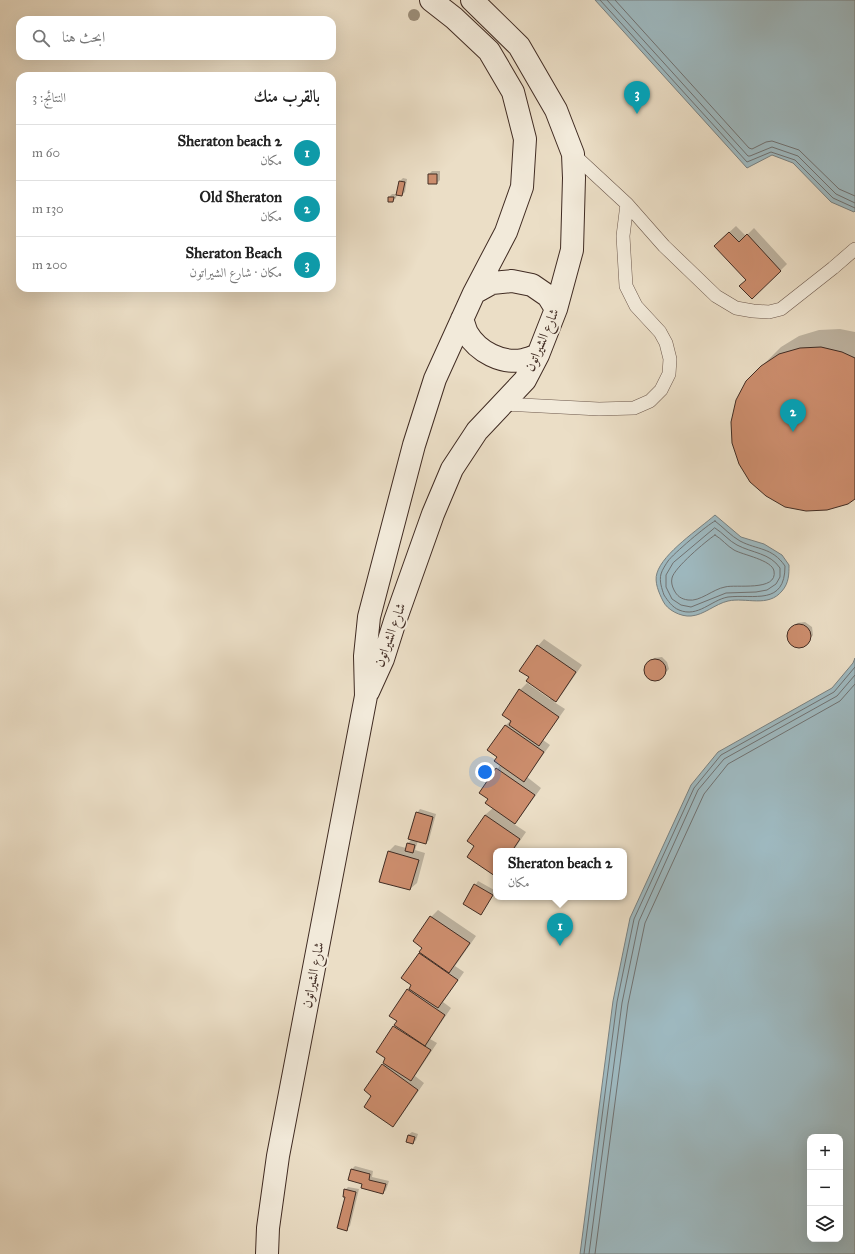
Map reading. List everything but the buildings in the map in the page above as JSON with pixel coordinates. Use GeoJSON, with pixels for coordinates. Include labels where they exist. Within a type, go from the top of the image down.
{"type":"FeatureCollection","features":[{"type":"Feature","properties":{"kind":"street","name":"شارع الشيراتون"},"geometry":{"type":"LineString","coordinates":[[267,1254],[268,1228],[278,1156],[366,696],[365,656],[369,617],[414,445],[434,379],[474,292],[506,232],[522,187],[525,139],[513,92],[489,51],[454,18],[431,0]]}},
{"type":"Feature","properties":{"kind":"street","name":"شارع الشيراتون"},"geometry":{"type":"LineString","coordinates":[[366,696],[383,660],[433,514],[452,469],[476,431],[525,380],[538,355],[556,309],[572,250],[574,178],[573,154],[556,110],[519,46],[472,0]]}},
{"type":"Feature","properties":{"kind":"street"},"geometry":{"type":"LineString","coordinates":[[474,292],[492,283],[512,281],[532,285],[548,296],[556,309]]}},
{"type":"Feature","properties":{"kind":"street"},"geometry":{"type":"LineString","coordinates":[[462,319],[471,338],[478,346],[491,356],[506,360],[523,360],[538,355]]}},
{"type":"Feature","properties":{"kind":"lane"},"geometry":{"type":"LineString","coordinates":[[573,154],[627,204],[664,246],[716,296],[736,308],[769,312],[781,309],[833,268],[855,248]]}},
{"type":"Feature","properties":{"kind":"lane"},"geometry":{"type":"LineString","coordinates":[[502,404],[599,409],[634,408],[650,401],[661,390],[669,374],[670,359],[666,343],[660,332],[636,306],[626,286],[623,236],[627,204]]}},
{"type":"Feature","properties":{"kind":"water"},"geometry":{"type":"Polygon","coordinates":[[[595,0],[855,0],[855,211],[854,212],[831,202],[793,163],[772,155],[747,168],[595,0]]]}},
{"type":"Feature","properties":{"kind":"water"},"geometry":{"type":"Polygon","coordinates":[[[715,515],[741,537],[764,544],[782,555],[789,565],[787,582],[782,591],[776,596],[764,601],[728,601],[696,615],[687,616],[679,614],[671,610],[663,601],[657,584],[657,573],[666,557],[715,515]]]}},
{"type":"Feature","properties":{"kind":"water"},"geometry":{"type":"Polygon","coordinates":[[[855,658],[855,1254],[580,1254],[613,1001],[630,918],[691,785],[718,752],[832,688],[853,663],[855,658]]]}},
{"type":"Feature","properties":{"kind":"place","name":"Sheraton Beach"},"geometry":{"type":"Point","coordinates":[637,114]}},
{"type":"Feature","properties":{"kind":"place","name":"Old Sheraton"},"geometry":{"type":"Point","coordinates":[793,432]}},
{"type":"Feature","properties":{"kind":"place","name":"Sheraton beach 2"},"geometry":{"type":"Point","coordinates":[560,946]}}]}
